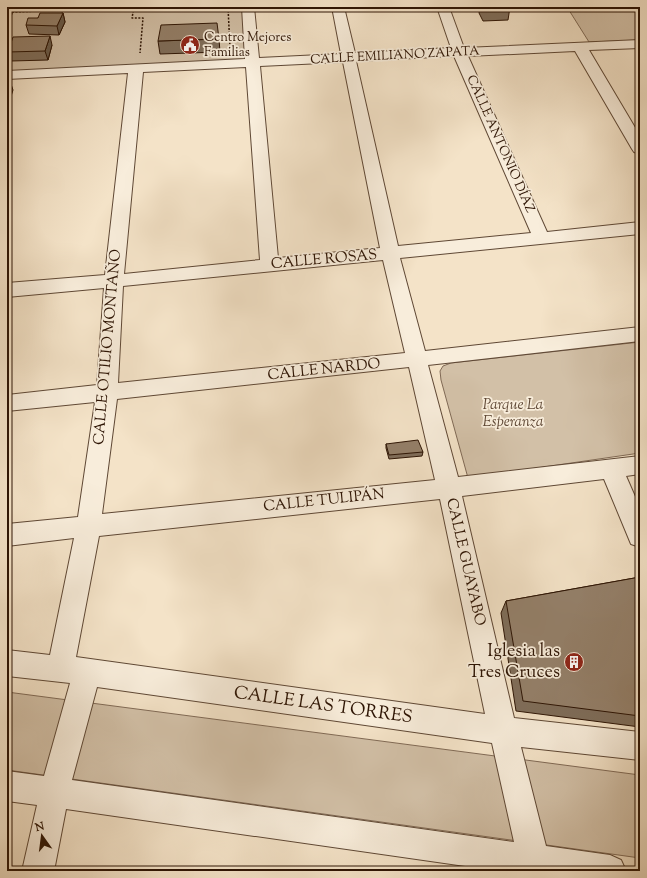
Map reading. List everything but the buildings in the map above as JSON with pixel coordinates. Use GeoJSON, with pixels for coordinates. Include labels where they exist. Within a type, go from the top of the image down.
{"type":"FeatureCollection","features":[{"type":"Feature","properties":{"kind":"street"},"geometry":{"type":"LineString","coordinates":[[248,7],[270,265]]}},
{"type":"Feature","properties":{"kind":"street","name":"CALLE GUAYABO"},"geometry":{"type":"LineString","coordinates":[[338,7],[390,253],[449,488],[503,732],[535,866]]}},
{"type":"Feature","properties":{"kind":"street","name":"CALLE ANTONIO DÍAZ"},"geometry":{"type":"LineString","coordinates":[[443,7],[459,52],[542,237]]}},
{"type":"Feature","properties":{"kind":"street","name":"CALLE EMILIANO ZAPATA"},"geometry":{"type":"LineString","coordinates":[[7,75],[138,62],[252,64],[459,52],[640,44]]}},
{"type":"Feature","properties":{"kind":"street"},"geometry":{"type":"LineString","coordinates":[[580,47],[640,149]]}},
{"type":"Feature","properties":{"kind":"street","name":"CALLE OTILIO MONTAÑO"},"geometry":{"type":"LineString","coordinates":[[38,871],[54,793],[73,671],[89,526],[107,393],[114,281],[138,62]]}},
{"type":"Feature","properties":{"kind":"street","name":"CALLE ROSAS"},"geometry":{"type":"LineString","coordinates":[[7,290],[114,281],[640,228]]}},
{"type":"Feature","properties":{"kind":"street","name":"CALLE NARDO"},"geometry":{"type":"LineString","coordinates":[[7,403],[640,334]]}},
{"type":"Feature","properties":{"kind":"street","name":"CALLE TULIPÁN"},"geometry":{"type":"LineString","coordinates":[[7,535],[612,470],[640,465]]}},
{"type":"Feature","properties":{"kind":"street"},"geometry":{"type":"LineString","coordinates":[[612,470],[640,536]]}},
{"type":"Feature","properties":{"kind":"street","name":"CALLE LAS TORRES"},"geometry":{"type":"LineString","coordinates":[[7,663],[503,732],[640,746]]}},
{"type":"Feature","properties":{"kind":"street"},"geometry":{"type":"LineString","coordinates":[[7,786],[535,866],[610,871]]}},
{"type":"Feature","properties":{"kind":"path"},"geometry":{"type":"LineString","coordinates":[[7,28],[14,7]]}},
{"type":"Feature","properties":{"kind":"path"},"geometry":{"type":"LineString","coordinates":[[12,12],[42,11],[53,7]]}},
{"type":"Feature","properties":{"kind":"path"},"geometry":{"type":"LineString","coordinates":[[134,7],[132,18],[142,18],[138,62]]}},
{"type":"Feature","properties":{"kind":"green space"},"geometry":{"type":"Polygon","coordinates":[[[7,7],[248,7],[252,64],[7,75],[7,7]]]}},
{"type":"Feature","properties":{"kind":"green space"},"geometry":{"type":"Polygon","coordinates":[[[567,7],[640,7],[640,40],[589,42],[567,7]]]}},
{"type":"Feature","properties":{"kind":"green space","name":"Parque La Esperanza"},"geometry":{"type":"Polygon","coordinates":[[[640,342],[640,453],[468,478],[441,380],[440,371],[443,366],[451,363],[640,342]]]}},
{"type":"Feature","properties":{"kind":"green space"},"geometry":{"type":"Polygon","coordinates":[[[7,692],[640,775],[640,858],[7,770],[7,692]]]}},
{"type":"Feature","properties":{"kind":"place","name":"Centro Mejores Familias"},"geometry":{"type":"Point","coordinates":[190,45]}},
{"type":"Feature","properties":{"kind":"place","name":"Iglesia las Tres Cruces"},"geometry":{"type":"Point","coordinates":[574,662]}}]}
